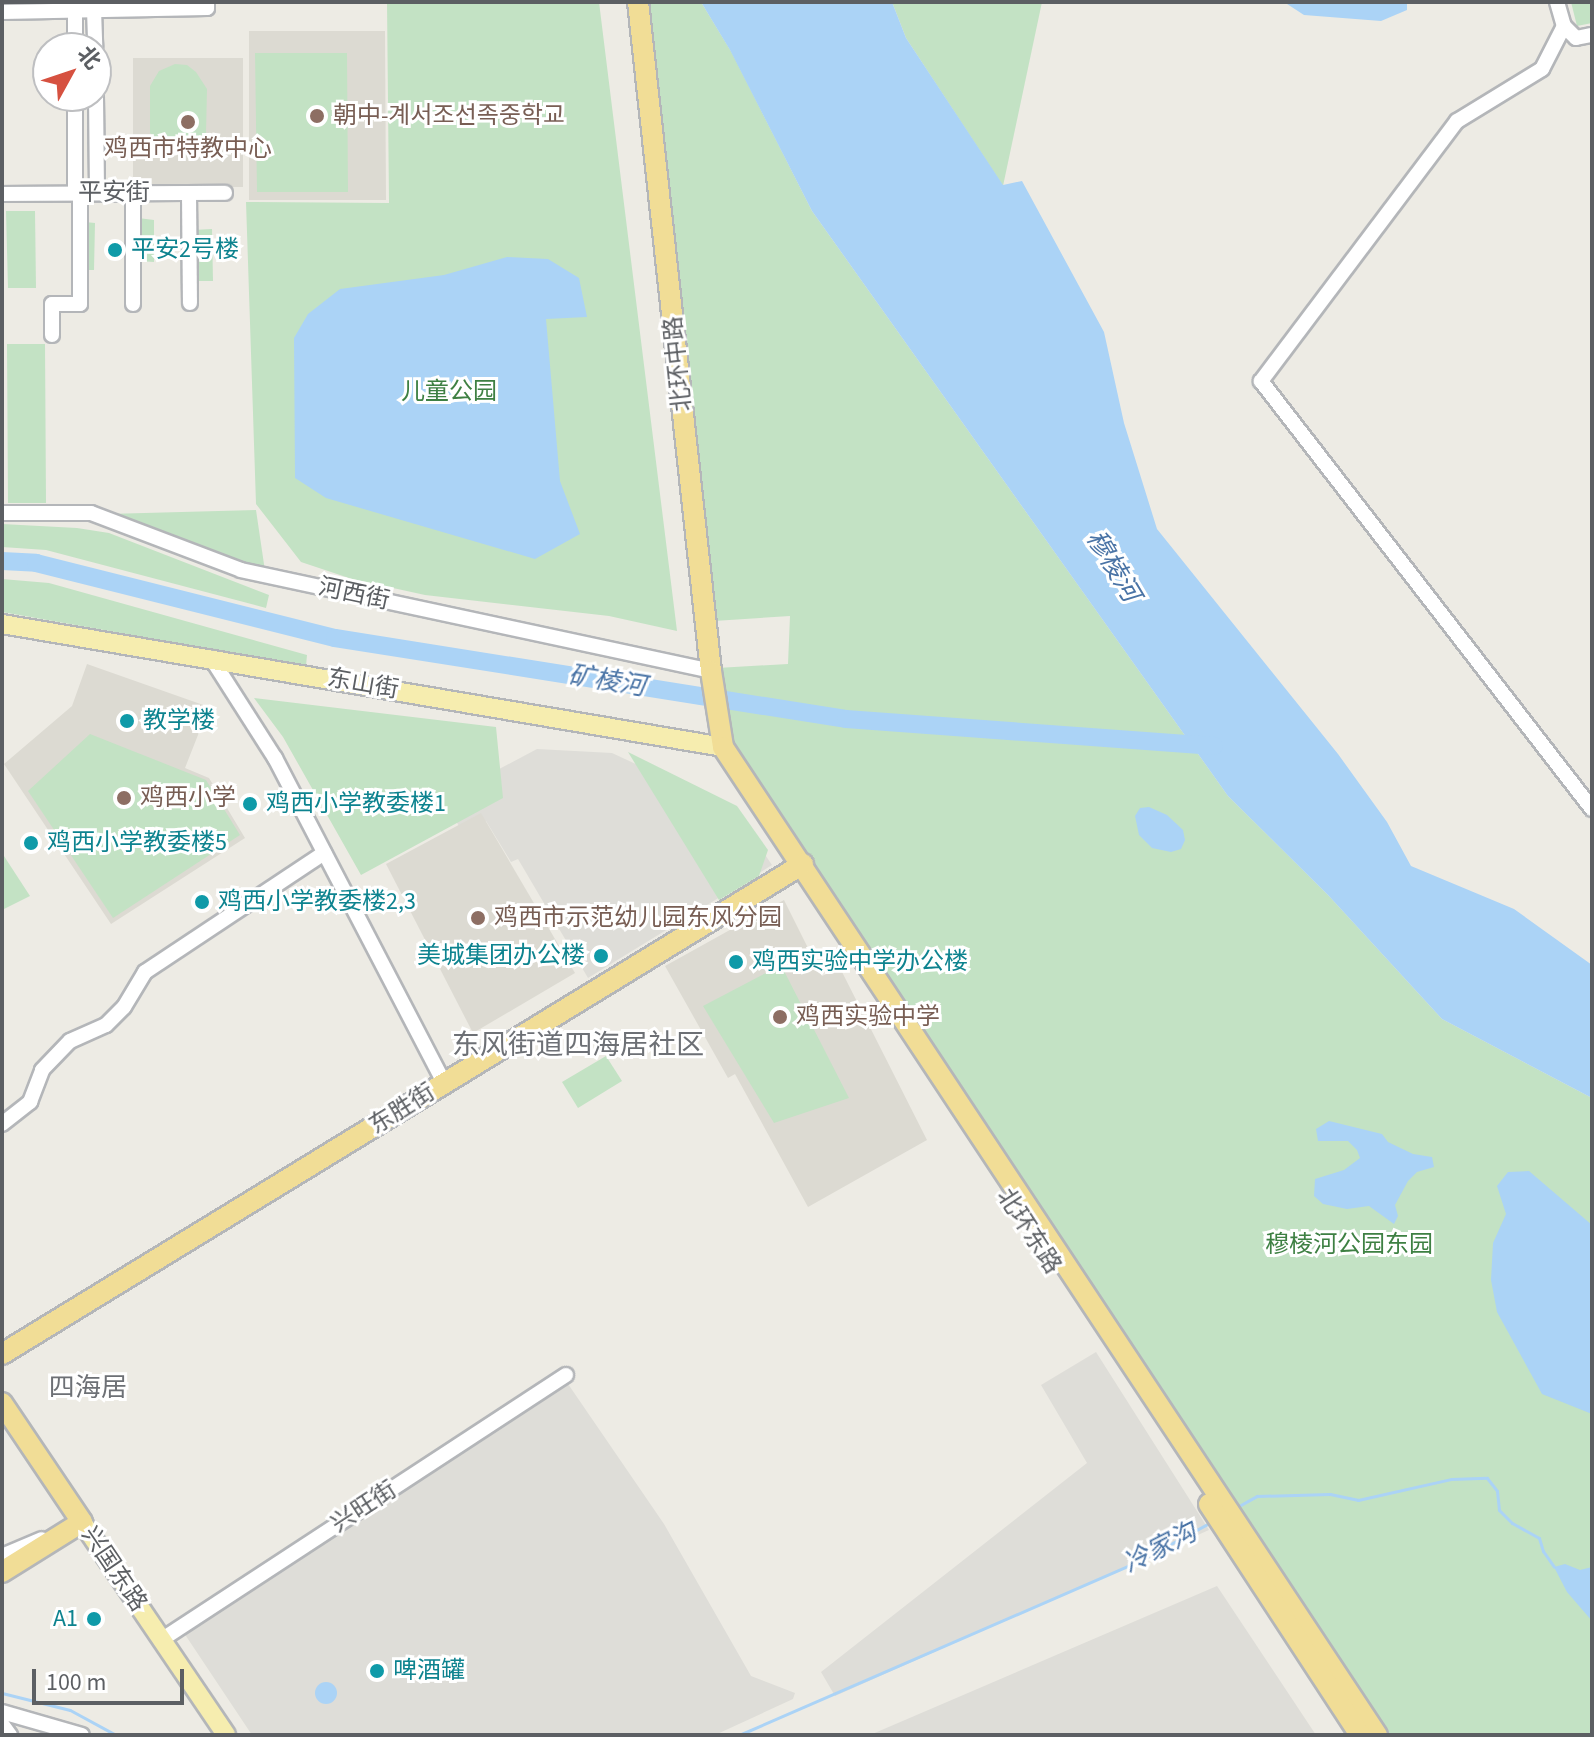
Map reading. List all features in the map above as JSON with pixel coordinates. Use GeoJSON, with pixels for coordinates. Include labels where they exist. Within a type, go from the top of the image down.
{"type":"FeatureCollection","features":[{"type":"Feature","properties":{"kind":"highway","name":"北环中路"},"geometry":{"type":"LineString","coordinates":[[628,2],[714,735]]}},
{"type":"Feature","properties":{"kind":"highway","name":"北环中路"},"geometry":{"type":"LineString","coordinates":[[638,2],[706,670]]}},
{"type":"Feature","properties":{"kind":"highway","name":"北环东路"},"geometry":{"type":"LineString","coordinates":[[714,735],[1360,1735]]}},
{"type":"Feature","properties":{"kind":"highway","name":"北环东路"},"geometry":{"type":"LineString","coordinates":[[798,867],[1377,1735]]}},
{"type":"Feature","properties":{"kind":"highway","name":"东胜街"},"geometry":{"type":"LineString","coordinates":[[2,1354],[798,867]]}},
{"type":"Feature","properties":{"kind":"highway","name":"兴国东路"},"geometry":{"type":"LineString","coordinates":[[2,1403],[82,1522]]}},
{"type":"Feature","properties":{"kind":"highway"},"geometry":{"type":"LineString","coordinates":[[2,1572],[82,1522]]}},
{"type":"Feature","properties":{"kind":"main road","name":"东山街"},"geometry":{"type":"LineString","coordinates":[[2,624],[714,735]]}},
{"type":"Feature","properties":{"kind":"main road","name":"兴国东路"},"geometry":{"type":"LineString","coordinates":[[82,1522],[226,1735]]}},
{"type":"Feature","properties":{"kind":"street"},"geometry":{"type":"LineString","coordinates":[[1557,2],[1564,26],[1576,38],[1592,35]]}},
{"type":"Feature","properties":{"kind":"street"},"geometry":{"type":"LineString","coordinates":[[2,12],[33,7],[75,11],[207,5]]}},
{"type":"Feature","properties":{"kind":"street"},"geometry":{"type":"LineString","coordinates":[[94,10],[95,32]]}},
{"type":"Feature","properties":{"kind":"street"},"geometry":{"type":"LineString","coordinates":[[75,11],[75,32]]}},
{"type":"Feature","properties":{"kind":"street"},"geometry":{"type":"LineString","coordinates":[[1564,26],[1542,69],[1457,121],[1261,381],[1592,809]]}},
{"type":"Feature","properties":{"kind":"street"},"geometry":{"type":"LineString","coordinates":[[52,335],[52,304],[80,304],[75,112]]}},
{"type":"Feature","properties":{"kind":"street"},"geometry":{"type":"LineString","coordinates":[[96,112],[97,193]]}},
{"type":"Feature","properties":{"kind":"street"},"geometry":{"type":"LineString","coordinates":[[133,193],[133,304]]}},
{"type":"Feature","properties":{"kind":"street"},"geometry":{"type":"LineString","coordinates":[[189,193],[190,303]]}},
{"type":"Feature","properties":{"kind":"street","name":"平安街"},"geometry":{"type":"LineString","coordinates":[[2,194],[225,193]]}},
{"type":"Feature","properties":{"kind":"street","name":"河西街"},"geometry":{"type":"LineString","coordinates":[[2,513],[91,513],[241,570],[706,670]]}},
{"type":"Feature","properties":{"kind":"street"},"geometry":{"type":"LineString","coordinates":[[211,658],[275,758],[444,1083]]}},
{"type":"Feature","properties":{"kind":"street"},"geometry":{"type":"LineString","coordinates":[[2,1124],[30,1102],[42,1070],[70,1041],[106,1025],[124,1007],[145,972],[324,853]]}},
{"type":"Feature","properties":{"kind":"street","name":"兴旺街"},"geometry":{"type":"LineString","coordinates":[[161,1640],[566,1375]]}},
{"type":"Feature","properties":{"kind":"street"},"geometry":{"type":"LineString","coordinates":[[2,1556],[82,1522]]}},
{"type":"Feature","properties":{"kind":"street"},"geometry":{"type":"LineString","coordinates":[[2,1712],[81,1735]]}},
{"type":"Feature","properties":{"kind":"street"},"geometry":{"type":"LineString","coordinates":[[2,1724],[10,1735]]}},
{"type":"Feature","properties":{"kind":"shaded area","name":"朝中-계서조선족중학교"},"geometry":{"type":"Polygon","coordinates":[[[249,31],[385,31],[386,200],[249,200],[249,31]]]}},
{"type":"Feature","properties":{"kind":"shaded area","name":"鸡西市特教中心"},"geometry":{"type":"Polygon","coordinates":[[[133,58],[243,58],[243,187],[133,187],[133,58]]]}},
{"type":"Feature","properties":{"kind":"shaded area","name":"鸡西小学"},"geometry":{"type":"Polygon","coordinates":[[[87,664],[209,707],[185,768],[209,778],[245,838],[111,924],[4,764],[72,706],[87,664]]]}},
{"type":"Feature","properties":{"kind":"shaded area"},"geometry":{"type":"Polygon","coordinates":[[[537,749],[612,753],[735,810],[772,865],[588,978],[518,859],[511,862],[486,821],[463,833],[443,799],[537,749]]]}},
{"type":"Feature","properties":{"kind":"shaded area","name":"鸡西市示范幼儿园东风分园"},"geometry":{"type":"Polygon","coordinates":[[[481,813],[575,973],[473,1033],[386,864],[481,813]]]}},
{"type":"Feature","properties":{"kind":"shaded area","name":"鸡西实验中学"},"geometry":{"type":"Polygon","coordinates":[[[784,900],[822,976],[840,968],[927,1140],[808,1207],[735,1074],[728,1078],[665,966],[784,900]]]}},
{"type":"Feature","properties":{"kind":"shaded area"},"geometry":{"type":"Polygon","coordinates":[[[1096,1352],[1209,1530],[835,1696],[821,1672],[1087,1463],[1041,1385],[1096,1352]]]}},
{"type":"Feature","properties":{"kind":"shaded area"},"geometry":{"type":"Polygon","coordinates":[[[566,1381],[664,1524],[751,1676],[795,1693],[793,1699],[715,1735],[252,1735],[184,1633],[566,1381]]]}},
{"type":"Feature","properties":{"kind":"shaded area"},"geometry":{"type":"Polygon","coordinates":[[[1217,1586],[1316,1735],[870,1735],[1217,1586]]]}},
{"type":"Feature","properties":{"kind":"green space","name":"儿童公园"},"geometry":{"type":"Polygon","coordinates":[[[387,2],[599,2],[677,631],[609,616],[425,595],[352,579],[301,562],[256,504],[246,202],[389,203],[387,2]]]}},
{"type":"Feature","properties":{"kind":"green space","name":"穆棱河公园东园"},"geometry":{"type":"Polygon","coordinates":[[[647,2],[701,2],[732,53],[812,211],[1228,796],[1328,895],[1442,1019],[1592,1098],[1592,1735],[1382,1735],[727,743],[717,668],[788,664],[790,616],[714,621],[647,2]]]}},
{"type":"Feature","properties":{"kind":"green space"},"geometry":{"type":"Polygon","coordinates":[[[892,2],[1042,2],[1003,186],[906,38],[892,2]]]}},
{"type":"Feature","properties":{"kind":"green space"},"geometry":{"type":"Polygon","coordinates":[[[1571,2],[1592,2],[1592,23],[1577,26],[1571,2]]]}},
{"type":"Feature","properties":{"kind":"green space"},"geometry":{"type":"Polygon","coordinates":[[[255,53],[347,53],[348,192],[257,192],[255,53]]]}},
{"type":"Feature","properties":{"kind":"green space"},"geometry":{"type":"Polygon","coordinates":[[[175,64],[187,65],[196,72],[207,89],[206,134],[184,155],[166,151],[150,133],[150,86],[159,71],[175,64]]]}},
{"type":"Feature","properties":{"kind":"green space"},"geometry":{"type":"Polygon","coordinates":[[[6,211],[35,211],[36,288],[8,288],[6,211]]]}},
{"type":"Feature","properties":{"kind":"green space"},"geometry":{"type":"Polygon","coordinates":[[[138,218],[154,220],[154,262],[138,261],[138,218]]]}},
{"type":"Feature","properties":{"kind":"green space"},"geometry":{"type":"Polygon","coordinates":[[[85,222],[95,223],[94,270],[84,270],[85,222]]]}},
{"type":"Feature","properties":{"kind":"green space"},"geometry":{"type":"Polygon","coordinates":[[[212,229],[213,281],[194,281],[193,230],[212,229]]]}},
{"type":"Feature","properties":{"kind":"green space"},"geometry":{"type":"Polygon","coordinates":[[[7,344],[45,344],[46,503],[8,503],[7,344]]]}},
{"type":"Feature","properties":{"kind":"green space"},"geometry":{"type":"Polygon","coordinates":[[[256,510],[265,571],[239,566],[107,514],[256,510]]]}},
{"type":"Feature","properties":{"kind":"green space"},"geometry":{"type":"Polygon","coordinates":[[[2,524],[109,533],[269,595],[266,608],[46,550],[2,547],[2,524]]]}},
{"type":"Feature","properties":{"kind":"green space"},"geometry":{"type":"Polygon","coordinates":[[[2,579],[49,583],[307,655],[306,666],[2,612],[2,579]]]}},
{"type":"Feature","properties":{"kind":"green space"},"geometry":{"type":"Polygon","coordinates":[[[254,698],[496,727],[503,798],[361,875],[283,737],[254,698]]]}},
{"type":"Feature","properties":{"kind":"green space","name":"鸡西小学"},"geometry":{"type":"Polygon","coordinates":[[[90,734],[206,780],[240,835],[113,918],[28,791],[90,734]]]}},
{"type":"Feature","properties":{"kind":"green space"},"geometry":{"type":"Polygon","coordinates":[[[628,752],[737,806],[768,850],[759,876],[719,900],[628,752]]]}},
{"type":"Feature","properties":{"kind":"green space"},"geometry":{"type":"Polygon","coordinates":[[[2,853],[30,896],[2,910],[2,853]]]}},
{"type":"Feature","properties":{"kind":"green space"},"geometry":{"type":"Polygon","coordinates":[[[781,965],[849,1098],[774,1123],[703,1006],[781,965]]]}},
{"type":"Feature","properties":{"kind":"green space"},"geometry":{"type":"Polygon","coordinates":[[[606,1056],[622,1081],[578,1108],[562,1082],[606,1056]]]}},
{"type":"Feature","properties":{"kind":"water","name":"穆棱河"},"geometry":{"type":"Polygon","coordinates":[[[701,2],[892,2],[906,38],[1003,185],[1022,181],[1104,332],[1124,423],[1157,529],[1338,754],[1387,822],[1411,866],[1514,909],[1592,965],[1592,1098],[1442,1019],[1328,895],[1228,796],[812,211],[730,50],[701,2]]]}},
{"type":"Feature","properties":{"kind":"water"},"geometry":{"type":"Polygon","coordinates":[[[1284,2],[1407,2],[1407,10],[1381,21],[1304,15],[1284,2]]]}},
{"type":"Feature","properties":{"kind":"water"},"geometry":{"type":"Polygon","coordinates":[[[507,257],[548,259],[579,278],[587,317],[546,319],[560,481],[580,534],[535,559],[326,498],[295,478],[294,338],[308,314],[340,289],[444,275],[507,257]]]}},
{"type":"Feature","properties":{"kind":"water"},"geometry":{"type":"Polygon","coordinates":[[[1149,807],[1167,815],[1183,830],[1185,840],[1181,849],[1171,852],[1152,848],[1139,835],[1135,816],[1140,808],[1149,807]]]}},
{"type":"Feature","properties":{"kind":"water"},"geometry":{"type":"Polygon","coordinates":[[[1329,1121],[1382,1134],[1388,1142],[1413,1154],[1432,1157],[1434,1167],[1417,1172],[1408,1181],[1395,1205],[1398,1216],[1394,1224],[1369,1206],[1347,1209],[1323,1204],[1314,1196],[1315,1179],[1344,1170],[1360,1158],[1348,1141],[1318,1141],[1316,1129],[1329,1121]]]}},
{"type":"Feature","properties":{"kind":"water"},"geometry":{"type":"Polygon","coordinates":[[[1529,1171],[1592,1225],[1592,1414],[1542,1394],[1497,1312],[1491,1280],[1493,1243],[1506,1214],[1497,1186],[1508,1172],[1529,1171]]]}},
{"type":"Feature","properties":{"kind":"water"},"geometry":{"type":"Polygon","coordinates":[[[1565,1564],[1580,1570],[1592,1567],[1592,1621],[1567,1592],[1554,1567],[1565,1564]]]}},
{"type":"Feature","properties":{"kind":"water"},"geometry":{"type":"Polygon","coordinates":[[[326,1682],[334,1685],[337,1693],[334,1701],[326,1704],[318,1701],[315,1693],[318,1685],[326,1682]]]}},
{"type":"Feature","properties":{"kind":"waterway","name":"矿棱河"},"geometry":{"type":"LineString","coordinates":[[2,561],[36,563],[335,638],[846,719],[1214,746]]}},
{"type":"Feature","properties":{"kind":"waterway","name":"冷家沟"},"geometry":{"type":"LineString","coordinates":[[1237,1507],[1257,1496],[1330,1494],[1358,1500],[1451,1479],[1487,1478],[1497,1491],[1499,1510],[1512,1523],[1539,1538],[1543,1551],[1554,1567]]}},
{"type":"Feature","properties":{"kind":"waterway","name":"冷家沟"},"geometry":{"type":"LineString","coordinates":[[739,1735],[1143,1559],[1213,1521]]}},
{"type":"Feature","properties":{"kind":"waterway","name":"冷家沟"},"geometry":{"type":"LineString","coordinates":[[2,1693],[70,1710],[116,1735]]}},
{"type":"Feature","properties":{"kind":"place","name":"朝中-계서조선족중학교"},"geometry":{"type":"Point","coordinates":[317,116]}},
{"type":"Feature","properties":{"kind":"place","name":"鸡西市特教中心"},"geometry":{"type":"Point","coordinates":[188,122]}},
{"type":"Feature","properties":{"kind":"place","name":"平安2号楼"},"geometry":{"type":"Point","coordinates":[115,250]}},
{"type":"Feature","properties":{"kind":"place","name":"教学楼"},"geometry":{"type":"Point","coordinates":[127,721]}},
{"type":"Feature","properties":{"kind":"place","name":"鸡西小学"},"geometry":{"type":"Point","coordinates":[124,798]}},
{"type":"Feature","properties":{"kind":"place","name":"鸡西小学教委楼1"},"geometry":{"type":"Point","coordinates":[250,804]}},
{"type":"Feature","properties":{"kind":"place","name":"鸡西小学教委楼5"},"geometry":{"type":"Point","coordinates":[31,843]}},
{"type":"Feature","properties":{"kind":"place","name":"鸡西小学教委楼2,3"},"geometry":{"type":"Point","coordinates":[202,902]}},
{"type":"Feature","properties":{"kind":"place","name":"鸡西市示范幼儿园东风分园"},"geometry":{"type":"Point","coordinates":[478,918]}},
{"type":"Feature","properties":{"kind":"place","name":"美城集团办公楼"},"geometry":{"type":"Point","coordinates":[601,956]}},
{"type":"Feature","properties":{"kind":"place","name":"鸡西实验中学办公楼"},"geometry":{"type":"Point","coordinates":[736,962]}},
{"type":"Feature","properties":{"kind":"place","name":"鸡西实验中学"},"geometry":{"type":"Point","coordinates":[780,1017]}},
{"type":"Feature","properties":{"kind":"place","name":"A1"},"geometry":{"type":"Point","coordinates":[94,1619]}},
{"type":"Feature","properties":{"kind":"place","name":"啤酒罐"},"geometry":{"type":"Point","coordinates":[377,1671]}},
{"type":"Feature","properties":{"kind":"district","name":"东风街道四海居社区"},"geometry":{"type":"Point","coordinates":[578,1045]}},
{"type":"Feature","properties":{"kind":"district","name":"四海居"},"geometry":{"type":"Point","coordinates":[88,1388]}}]}
